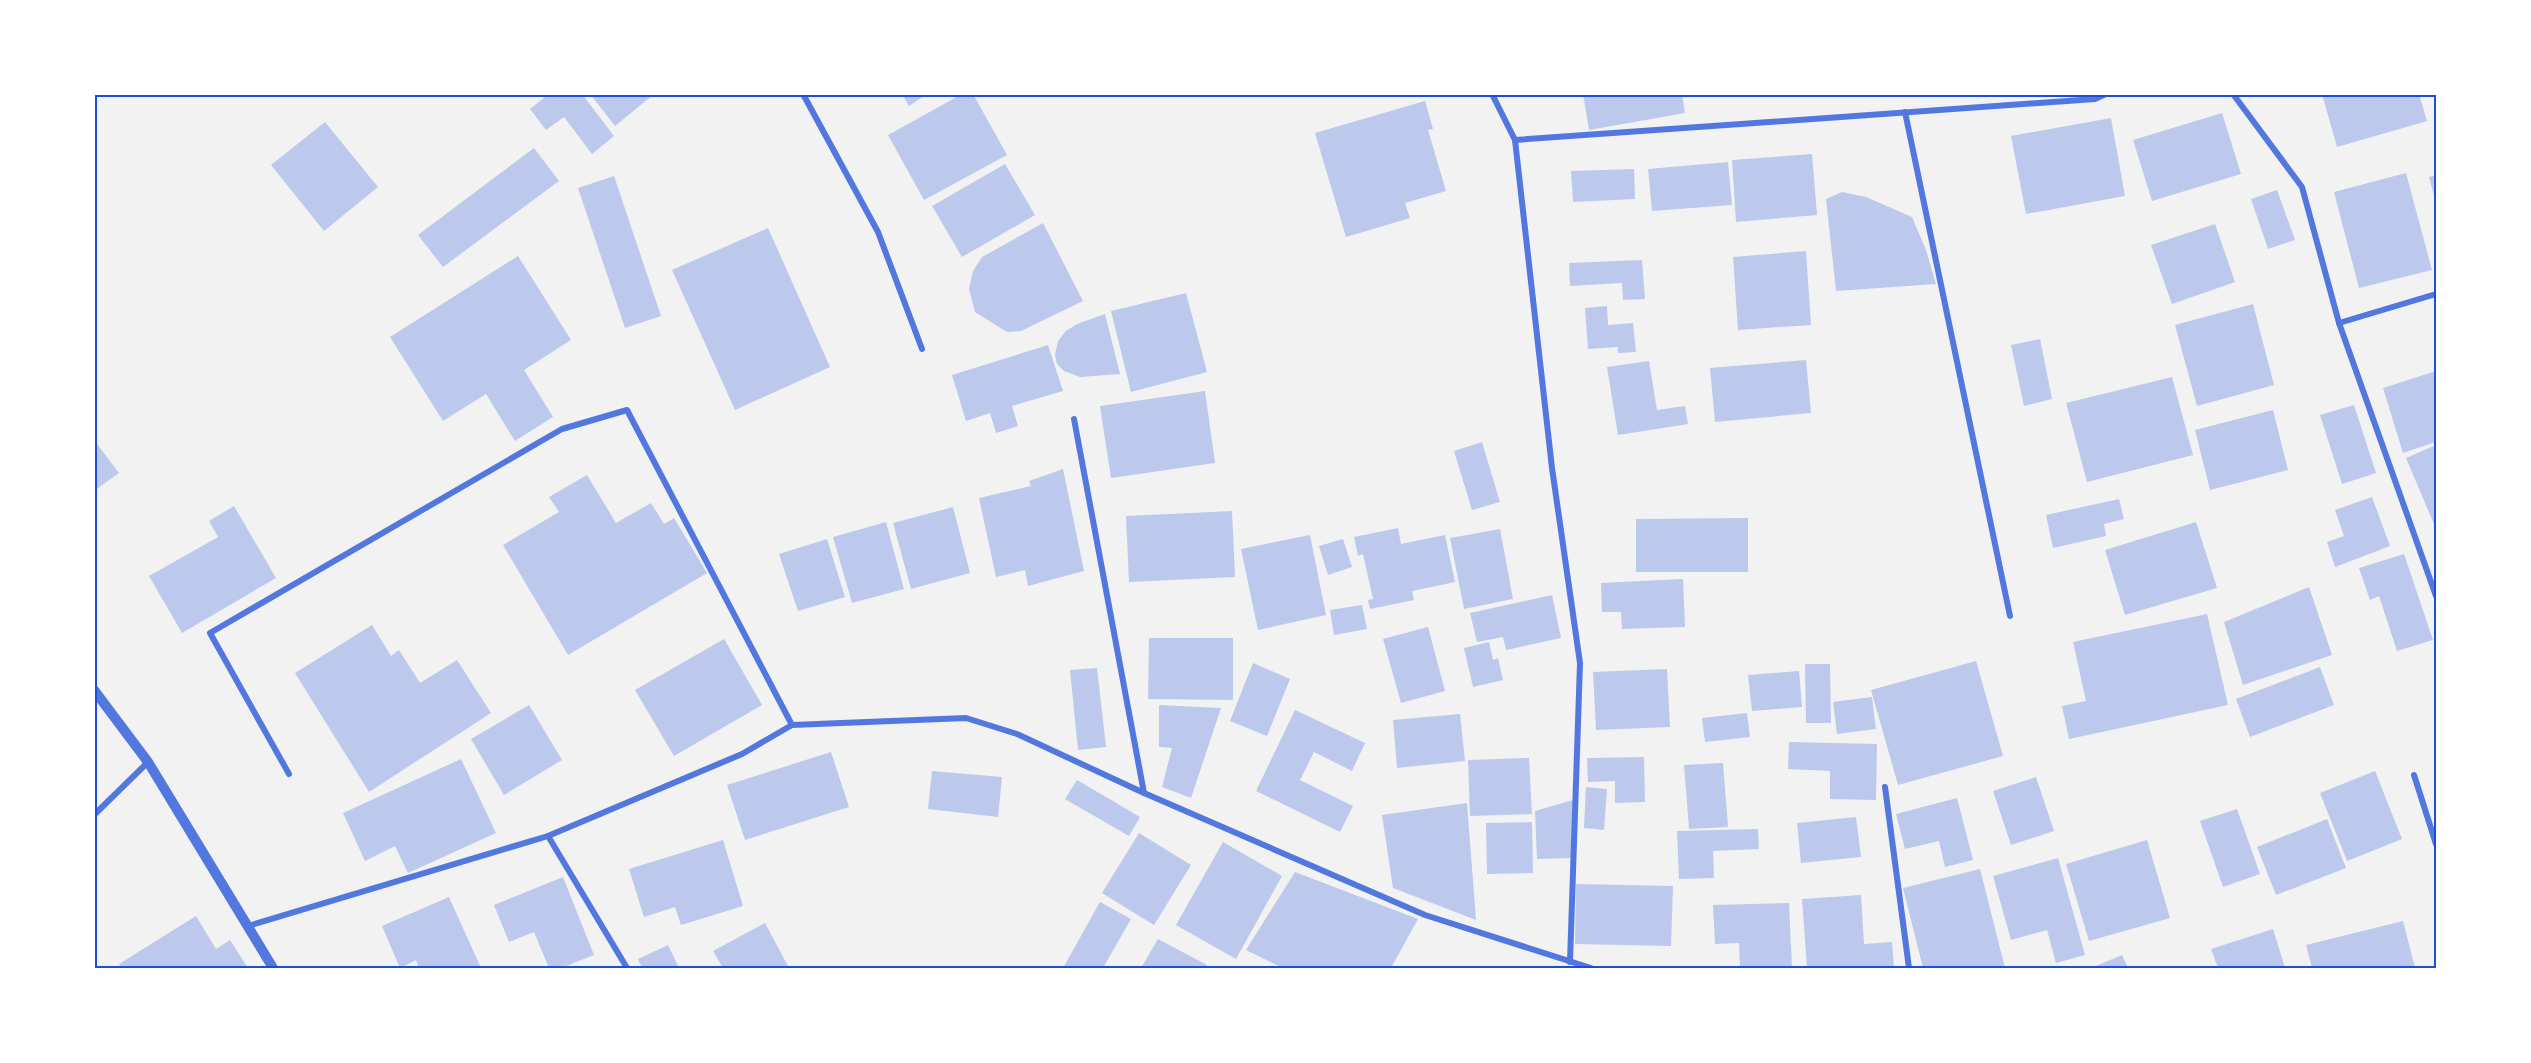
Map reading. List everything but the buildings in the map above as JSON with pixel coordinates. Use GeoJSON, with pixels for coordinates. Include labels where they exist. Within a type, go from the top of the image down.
{"type":"FeatureCollection","features":[{"type":"Feature","properties":{"kind":"street"},"geometry":{"type":"LineString","coordinates":[[802,94],[878,232],[922,349]]}},
{"type":"Feature","properties":{"kind":"street"},"geometry":{"type":"LineString","coordinates":[[1492,94],[1515,140],[1552,468],[1580,663],[1570,962]]}},
{"type":"Feature","properties":{"kind":"street"},"geometry":{"type":"LineString","coordinates":[[1515,140],[2095,99],[2106,94]]}},
{"type":"Feature","properties":{"kind":"street"},"geometry":{"type":"LineString","coordinates":[[2233,94],[2302,187],[2339,323],[2436,596]]}},
{"type":"Feature","properties":{"kind":"street"},"geometry":{"type":"LineString","coordinates":[[1905,112],[2010,616]]}},
{"type":"Feature","properties":{"kind":"street"},"geometry":{"type":"LineString","coordinates":[[2339,323],[2436,294]]}},
{"type":"Feature","properties":{"kind":"street"},"geometry":{"type":"LineString","coordinates":[[289,774],[210,633],[562,429],[627,410],[792,725]]}},
{"type":"Feature","properties":{"kind":"street"},"geometry":{"type":"LineString","coordinates":[[1074,419],[1144,793]]}},
{"type":"Feature","properties":{"kind":"street"},"geometry":{"type":"LineString","coordinates":[[94,690],[148,762],[273,969]]}},
{"type":"Feature","properties":{"kind":"street"},"geometry":{"type":"LineString","coordinates":[[248,926],[548,836],[742,754],[792,725],[966,718],[1017,734],[1144,793],[1425,915],[1591,969]]}},
{"type":"Feature","properties":{"kind":"street"},"geometry":{"type":"LineString","coordinates":[[94,815],[148,762]]}},
{"type":"Feature","properties":{"kind":"street"},"geometry":{"type":"LineString","coordinates":[[2414,775],[2436,844]]}},
{"type":"Feature","properties":{"kind":"street"},"geometry":{"type":"LineString","coordinates":[[1885,787],[1909,969]]}},
{"type":"Feature","properties":{"kind":"street"},"geometry":{"type":"LineString","coordinates":[[548,836],[627,969]]}}]}
